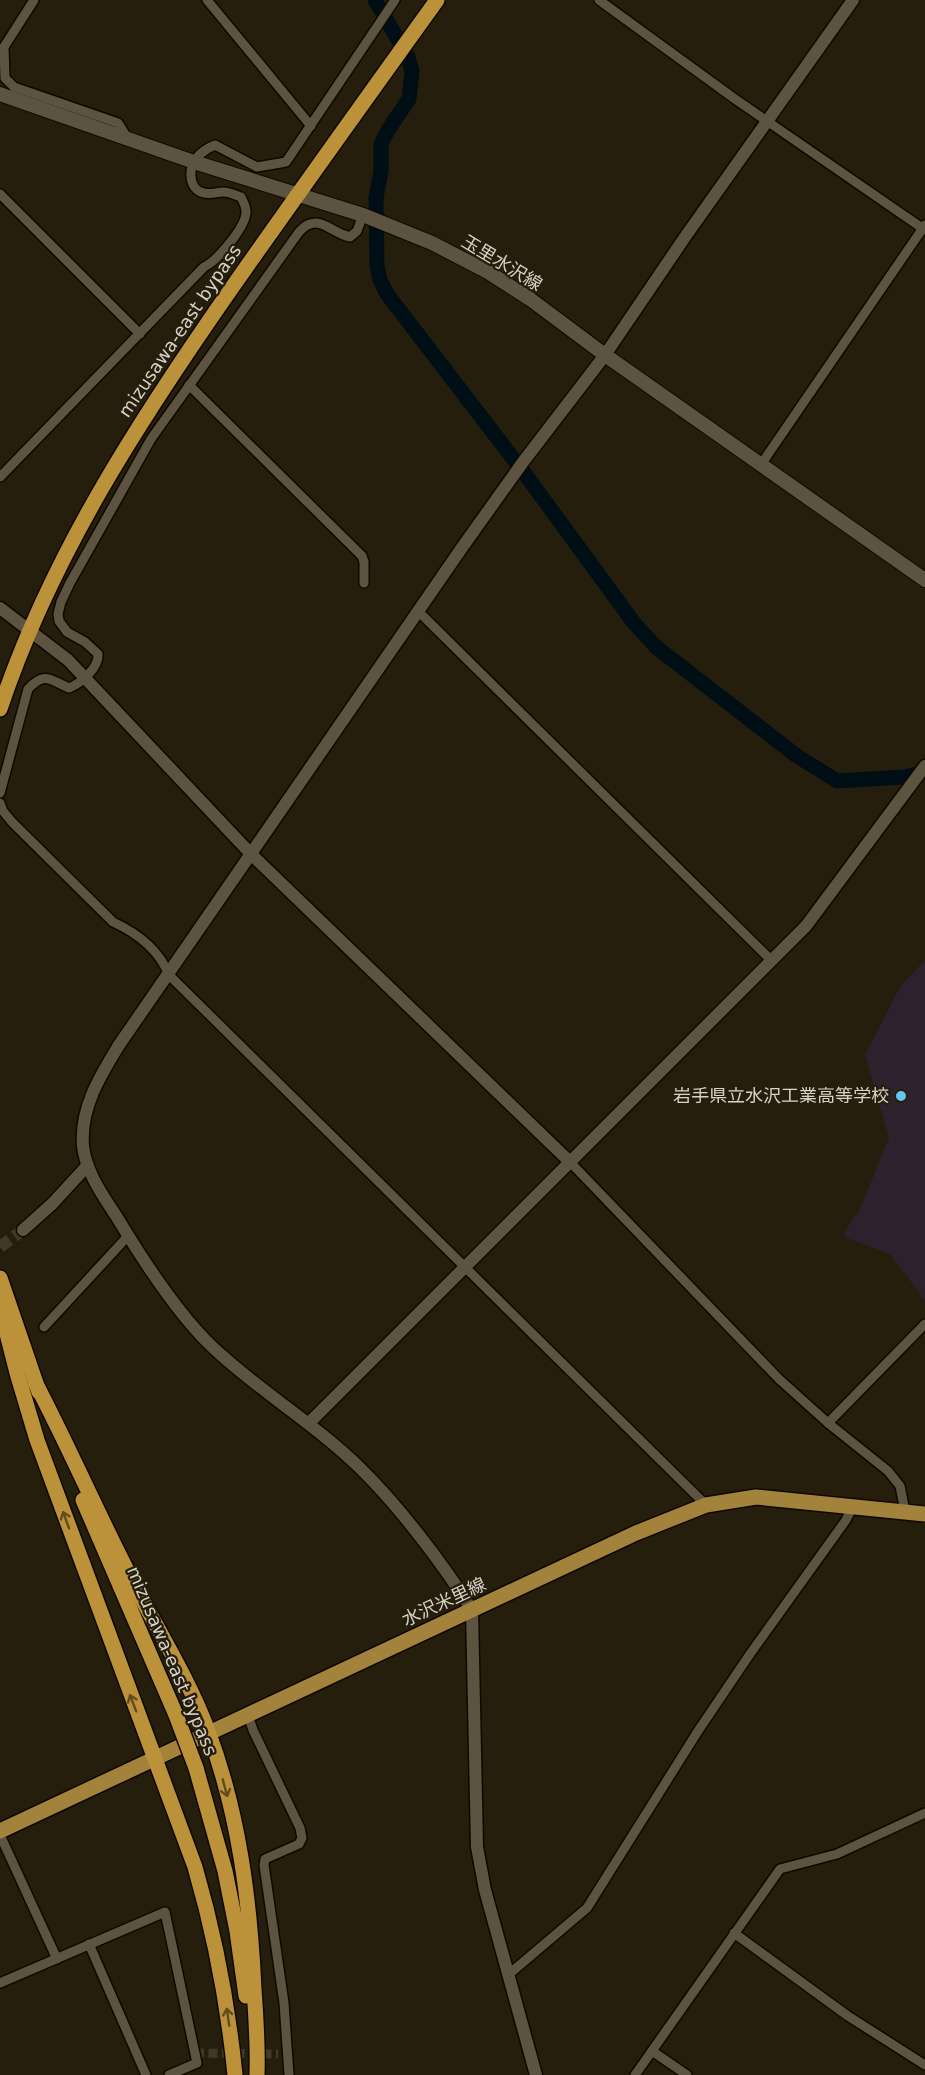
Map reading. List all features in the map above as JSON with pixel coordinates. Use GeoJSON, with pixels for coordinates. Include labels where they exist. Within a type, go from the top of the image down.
{"type":"FeatureCollection","features":[{"type":"Feature","properties":{"kind":"highway","name":"mizusawa-east bypass"},"geometry":{"type":"LineString","coordinates":[[0,710],[29,630],[60,564],[87,513],[137,429],[297,195],[437,0]]}},
{"type":"Feature","properties":{"kind":"highway","name":"mizusawa-east bypass"},"geometry":{"type":"LineString","coordinates":[[0,1278],[35,1382],[88,1512],[176,1715],[196,1768],[225,1871],[237,1931],[246,1996],[251,2075]]}},
{"type":"Feature","properties":{"kind":"highway"},"geometry":{"type":"LineString","coordinates":[[0,1306],[37,1440],[195,1867],[212,1926],[224,1985],[235,2075]]}},
{"type":"Feature","properties":{"kind":"highway"},"geometry":{"type":"LineString","coordinates":[[35,1382],[65,1439],[135,1586],[181,1670],[208,1732],[238,1834],[252,1952],[257,2075]]}},
{"type":"Feature","properties":{"kind":"main road","name":"玉里水沢線"},"geometry":{"type":"LineString","coordinates":[[0,94],[194,162],[363,215],[432,243],[488,272],[530,299],[605,356],[925,580]]}},
{"type":"Feature","properties":{"kind":"main road","name":"水沢米里線"},"geometry":{"type":"LineString","coordinates":[[0,1833],[208,1732],[636,1533],[706,1505],[756,1497],[925,1514]]}},
{"type":"Feature","properties":{"kind":"street"},"geometry":{"type":"LineString","coordinates":[[34,0],[4,47],[5,78],[14,87],[118,123],[128,139]]}},
{"type":"Feature","properties":{"kind":"street"},"geometry":{"type":"LineString","coordinates":[[207,0],[311,126]]}},
{"type":"Feature","properties":{"kind":"street"},"geometry":{"type":"LineString","coordinates":[[599,0],[924,228],[760,466]]}},
{"type":"Feature","properties":{"kind":"street"},"geometry":{"type":"LineString","coordinates":[[536,2075],[485,1890],[477,1847],[472,1610],[404,1518],[360,1468],[309,1423],[217,1352],[183,1314],[128,1236],[87,1166],[83,1147],[83,1129],[95,1086],[118,1045],[169,975],[418,611],[520,466],[605,356],[685,237],[853,0]]}},
{"type":"Feature","properties":{"kind":"street"},"geometry":{"type":"LineString","coordinates":[[0,477],[204,267],[214,262],[243,223],[246,210],[241,197],[225,192],[204,193],[196,189],[190,179],[194,162],[204,149],[215,145],[257,167],[286,162],[395,1]]}},
{"type":"Feature","properties":{"kind":"street"},"geometry":{"type":"LineString","coordinates":[[0,194],[140,334]]}},
{"type":"Feature","properties":{"kind":"street"},"geometry":{"type":"LineString","coordinates":[[0,794],[28,689],[35,681],[45,677],[56,680],[69,688],[76,685],[97,663],[98,654],[62,627],[58,614],[61,602],[93,541],[151,439],[303,228],[315,222],[350,237],[357,231],[363,215]]}},
{"type":"Feature","properties":{"kind":"street"},"geometry":{"type":"LineString","coordinates":[[189,385],[362,556],[364,583]]}},
{"type":"Feature","properties":{"kind":"street"},"geometry":{"type":"LineString","coordinates":[[0,608],[68,660],[85,676],[251,854],[570,1162],[779,1379],[894,1479],[900,1486],[905,1511]]}},
{"type":"Feature","properties":{"kind":"street"},"geometry":{"type":"LineString","coordinates":[[418,611],[772,961]]}},
{"type":"Feature","properties":{"kind":"street"},"geometry":{"type":"LineString","coordinates":[[309,1423],[806,926],[925,766]]}},
{"type":"Feature","properties":{"kind":"street"},"geometry":{"type":"LineString","coordinates":[[0,803],[12,822],[113,922],[133,931],[163,960],[169,975],[706,1505]]}},
{"type":"Feature","properties":{"kind":"street"},"geometry":{"type":"LineString","coordinates":[[23,1230],[52,1204],[87,1166]]}},
{"type":"Feature","properties":{"kind":"street"},"geometry":{"type":"LineString","coordinates":[[44,1327],[128,1236]]}},
{"type":"Feature","properties":{"kind":"street"},"geometry":{"type":"LineString","coordinates":[[828,1423],[925,1324]]}},
{"type":"Feature","properties":{"kind":"street"},"geometry":{"type":"LineString","coordinates":[[508,1975],[587,1908],[698,1731],[846,1520],[853,1506]]}},
{"type":"Feature","properties":{"kind":"street"},"geometry":{"type":"LineString","coordinates":[[248,1715],[300,1828],[302,1838],[299,1844],[265,1859],[264,1865],[284,2002],[289,2075]]}},
{"type":"Feature","properties":{"kind":"street"},"geometry":{"type":"LineString","coordinates":[[635,2075],[780,1869],[837,1854],[925,1812]]}},
{"type":"Feature","properties":{"kind":"street"},"geometry":{"type":"LineString","coordinates":[[0,1833],[57,1959]]}},
{"type":"Feature","properties":{"kind":"street"},"geometry":{"type":"LineString","coordinates":[[0,1983],[165,1912],[197,2063],[192,2070],[169,2075]]}},
{"type":"Feature","properties":{"kind":"street"},"geometry":{"type":"LineString","coordinates":[[734,1933],[848,2016],[925,2065]]}},
{"type":"Feature","properties":{"kind":"street"},"geometry":{"type":"LineString","coordinates":[[89,1944],[146,2075]]}},
{"type":"Feature","properties":{"kind":"street"},"geometry":{"type":"LineString","coordinates":[[652,2051],[687,2075]]}},
{"type":"Feature","properties":{"kind":"street"},"geometry":{"type":"LineString","coordinates":[[278,2054],[288,2054]]}},
{"type":"Feature","properties":{"kind":"shaded area","name":"岩手県立水沢工業高等学校"},"geometry":{"type":"Polygon","coordinates":[[[925,960],[925,1300],[890,1254],[847,1238],[844,1233],[861,1207],[889,1138],[865,1055],[900,987],[925,960]]]}},
{"type":"Feature","properties":{"kind":"waterway"},"geometry":{"type":"LineString","coordinates":[[375,0],[408,57],[412,71],[409,99],[381,144],[381,171],[376,198],[377,265],[380,280],[387,294],[525,474],[634,623],[656,647],[797,756],[837,781],[904,777],[925,772]]}},
{"type":"Feature","properties":{"kind":"tunnel"},"geometry":{"type":"LineString","coordinates":[[0,1247],[23,1230]]}},
{"type":"Feature","properties":{"kind":"tunnel"},"geometry":{"type":"LineString","coordinates":[[195,2053],[278,2054]]}},
{"type":"Feature","properties":{"kind":"place","name":"岩手県立水沢工業高等学校"},"geometry":{"type":"Point","coordinates":[901,1096]}}]}
